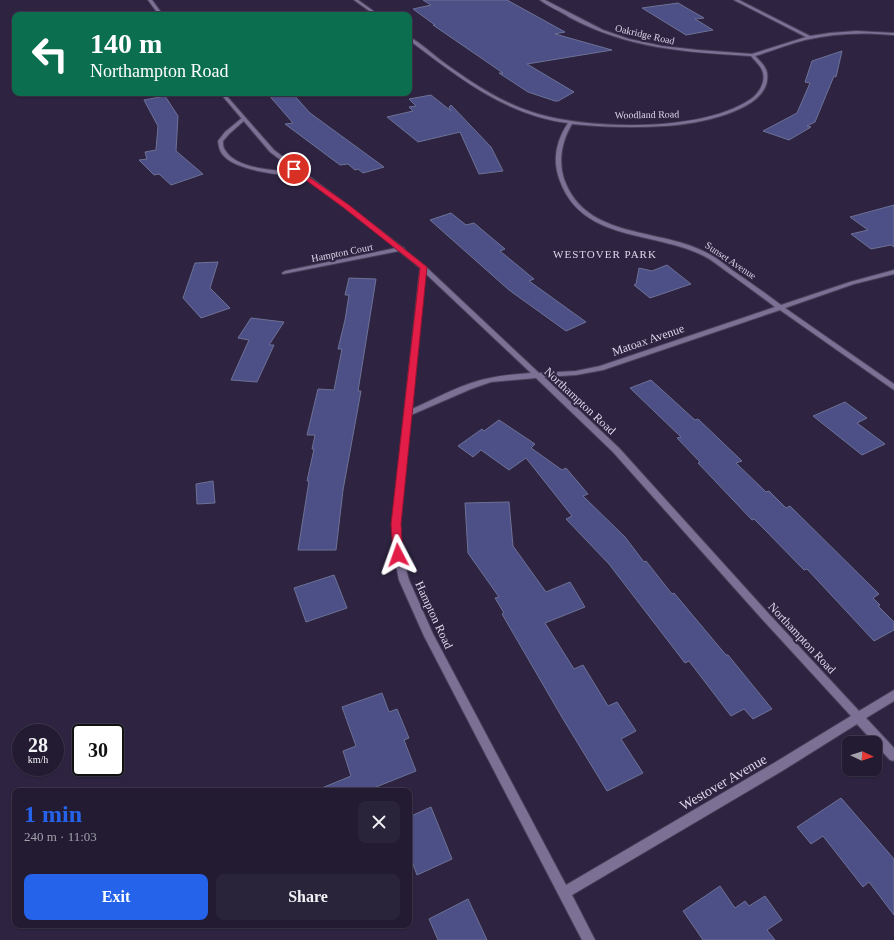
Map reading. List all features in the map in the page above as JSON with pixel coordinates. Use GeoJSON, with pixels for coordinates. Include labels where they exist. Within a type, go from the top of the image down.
{"type":"FeatureCollection","features":[{"type":"Feature","properties":{"kind":"street"},"geometry":{"type":"LineString","coordinates":[[150,0],[159,12]]}},
{"type":"Feature","properties":{"kind":"street"},"geometry":{"type":"LineString","coordinates":[[356,0],[373,12]]}},
{"type":"Feature","properties":{"kind":"street","name":"Oakridge Road"},"geometry":{"type":"LineString","coordinates":[[542,0],[600,30],[628,40],[663,47],[752,56]]}},
{"type":"Feature","properties":{"kind":"street"},"geometry":{"type":"LineString","coordinates":[[736,0],[810,38]]}},
{"type":"Feature","properties":{"kind":"street"},"geometry":{"type":"LineString","coordinates":[[752,56],[810,38],[854,32],[894,34]]}},
{"type":"Feature","properties":{"kind":"street","name":"Woodland Road"},"geometry":{"type":"LineString","coordinates":[[412,40],[481,91],[504,104],[537,116],[571,122],[665,125],[699,120],[740,109],[752,102],[758,96],[763,88],[765,80],[765,72],[761,65],[752,56]]}},
{"type":"Feature","properties":{"kind":"street","name":"Northampton Road"},"geometry":{"type":"LineString","coordinates":[[225,96],[272,151],[300,174],[347,207],[402,249],[423,267],[616,450],[765,616],[894,756]]}},
{"type":"Feature","properties":{"kind":"street"},"geometry":{"type":"LineString","coordinates":[[244,119],[220,141],[222,150],[226,156],[236,163],[249,167],[268,171],[300,174]]}},
{"type":"Feature","properties":{"kind":"street","name":"Sunset Avenue"},"geometry":{"type":"LineString","coordinates":[[571,122],[564,132],[559,146],[558,154],[560,172],[566,191],[572,201],[583,211],[610,226],[683,244],[707,255],[894,388]]}},
{"type":"Feature","properties":{"kind":"street","name":"Hampton Court"},"geometry":{"type":"LineString","coordinates":[[285,272],[402,249]]}},
{"type":"Feature","properties":{"kind":"street","name":"Hampton Road"},"geometry":{"type":"LineString","coordinates":[[423,267],[396,524],[398,555],[404,580],[429,636],[589,940]]}},
{"type":"Feature","properties":{"kind":"street","name":"Matoax Avenue"},"geometry":{"type":"LineString","coordinates":[[407,414],[468,387],[490,380],[511,376],[576,373],[601,368],[780,306],[852,283],[894,272]]}},
{"type":"Feature","properties":{"kind":"street","name":"Westover Avenue"},"geometry":{"type":"LineString","coordinates":[[565,892],[778,767],[894,695]]}},
{"type":"Feature","properties":{"kind":"building"},"geometry":{"type":"Polygon","coordinates":[[[423,0],[507,0],[565,32],[555,34],[612,50],[527,64],[574,92],[558,101],[555,101],[528,92],[433,25],[435,25],[413,9],[431,5],[423,0]]]}},
{"type":"Feature","properties":{"kind":"building"},"geometry":{"type":"Polygon","coordinates":[[[678,3],[704,18],[695,19],[713,30],[686,35],[642,8],[678,3]]]}},
{"type":"Feature","properties":{"kind":"building"},"geometry":{"type":"Polygon","coordinates":[[[842,51],[836,77],[834,76],[815,122],[807,126],[811,127],[789,140],[763,131],[797,113],[810,83],[805,82],[812,61],[842,51]]]}},
{"type":"Feature","properties":{"kind":"building"},"geometry":{"type":"Polygon","coordinates":[[[431,95],[451,111],[449,107],[451,105],[491,147],[503,171],[479,174],[460,132],[418,142],[387,117],[413,111],[409,107],[416,106],[409,99],[431,95]]]}},
{"type":"Feature","properties":{"kind":"building"},"geometry":{"type":"Polygon","coordinates":[[[165,96],[178,116],[176,151],[203,174],[171,185],[159,174],[154,175],[139,160],[147,159],[145,152],[156,150],[158,126],[144,100],[165,96]]]}},
{"type":"Feature","properties":{"kind":"building"},"geometry":{"type":"Polygon","coordinates":[[[270,96],[295,96],[310,113],[384,167],[363,173],[358,169],[355,170],[348,164],[340,165],[285,124],[293,123],[270,96]]]}},
{"type":"Feature","properties":{"kind":"building"},"geometry":{"type":"Polygon","coordinates":[[[894,205],[894,247],[891,245],[871,249],[851,234],[868,230],[850,217],[894,205]]]}},
{"type":"Feature","properties":{"kind":"building"},"geometry":{"type":"Polygon","coordinates":[[[451,213],[466,225],[474,223],[505,249],[500,251],[534,279],[529,281],[586,322],[566,331],[509,290],[430,220],[451,213]]]}},
{"type":"Feature","properties":{"kind":"building"},"geometry":{"type":"Polygon","coordinates":[[[218,262],[210,288],[230,308],[201,318],[183,298],[195,263],[218,262]]]}},
{"type":"Feature","properties":{"kind":"building"},"geometry":{"type":"Polygon","coordinates":[[[667,265],[691,284],[650,298],[634,285],[636,284],[639,268],[652,271],[667,265]]]}},
{"type":"Feature","properties":{"kind":"building"},"geometry":{"type":"Polygon","coordinates":[[[349,278],[376,279],[358,391],[361,391],[343,490],[336,550],[298,550],[309,481],[307,481],[314,449],[312,449],[315,435],[307,435],[318,389],[334,390],[342,349],[338,349],[349,295],[345,295],[349,278]]]}},
{"type":"Feature","properties":{"kind":"building"},"geometry":{"type":"Polygon","coordinates":[[[251,318],[284,322],[269,345],[274,345],[257,382],[231,380],[249,340],[238,338],[251,318]]]}},
{"type":"Feature","properties":{"kind":"building"},"geometry":{"type":"Polygon","coordinates":[[[651,380],[695,420],[698,419],[742,461],[736,463],[766,492],[769,491],[786,508],[790,506],[879,594],[873,598],[880,605],[878,606],[894,622],[894,630],[874,641],[807,569],[804,570],[754,519],[752,520],[698,463],[700,462],[677,438],[681,437],[630,388],[651,380]]]}},
{"type":"Feature","properties":{"kind":"building"},"geometry":{"type":"Polygon","coordinates":[[[845,402],[867,418],[857,423],[885,444],[862,455],[813,416],[845,402]]]}},
{"type":"Feature","properties":{"kind":"building"},"geometry":{"type":"Polygon","coordinates":[[[499,420],[535,444],[531,448],[562,470],[566,468],[588,494],[583,496],[625,537],[644,562],[646,561],[672,594],[674,593],[726,655],[728,655],[772,709],[753,719],[744,709],[731,716],[689,661],[685,663],[609,564],[566,519],[572,516],[526,458],[509,470],[481,450],[473,457],[458,446],[482,429],[484,431],[499,420]]]}},
{"type":"Feature","properties":{"kind":"building"},"geometry":{"type":"Polygon","coordinates":[[[213,481],[215,503],[197,504],[196,484],[213,481]]]}},
{"type":"Feature","properties":{"kind":"building"},"geometry":{"type":"Polygon","coordinates":[[[509,502],[513,546],[546,592],[570,582],[585,607],[545,623],[574,669],[583,665],[608,706],[617,702],[636,731],[621,739],[643,773],[607,791],[502,614],[504,613],[495,598],[499,597],[468,553],[465,503],[509,502]]]}},
{"type":"Feature","properties":{"kind":"building"},"geometry":{"type":"Polygon","coordinates":[[[334,575],[347,608],[306,622],[294,588],[334,575]]]}},
{"type":"Feature","properties":{"kind":"building"},"geometry":{"type":"Polygon","coordinates":[[[382,693],[389,712],[397,709],[409,738],[404,740],[416,771],[376,788],[322,788],[351,776],[343,751],[356,746],[342,707],[382,693]]]}},
{"type":"Feature","properties":{"kind":"building"},"geometry":{"type":"Polygon","coordinates":[[[841,798],[894,859],[894,915],[869,882],[863,887],[823,836],[811,844],[797,827],[841,798]]]}},
{"type":"Feature","properties":{"kind":"building"},"geometry":{"type":"Polygon","coordinates":[[[431,807],[452,859],[417,875],[412,861],[412,816],[431,807]]]}},
{"type":"Feature","properties":{"kind":"building"},"geometry":{"type":"Polygon","coordinates":[[[720,886],[735,908],[745,901],[749,906],[765,896],[782,920],[767,930],[775,940],[703,940],[683,911],[720,886]]]}},
{"type":"Feature","properties":{"kind":"building"},"geometry":{"type":"Polygon","coordinates":[[[468,899],[487,940],[438,940],[429,919],[468,899]]]}},
{"type":"Feature","properties":{"kind":"district","name":"WESTOVER PARK"},"geometry":{"type":"Point","coordinates":[605,254]}},
{"type":"Feature","properties":{"kind":"route"},"geometry":{"type":"LineString","coordinates":[[294,169],[347,207],[423,267],[396,524],[398,555]]}}]}
